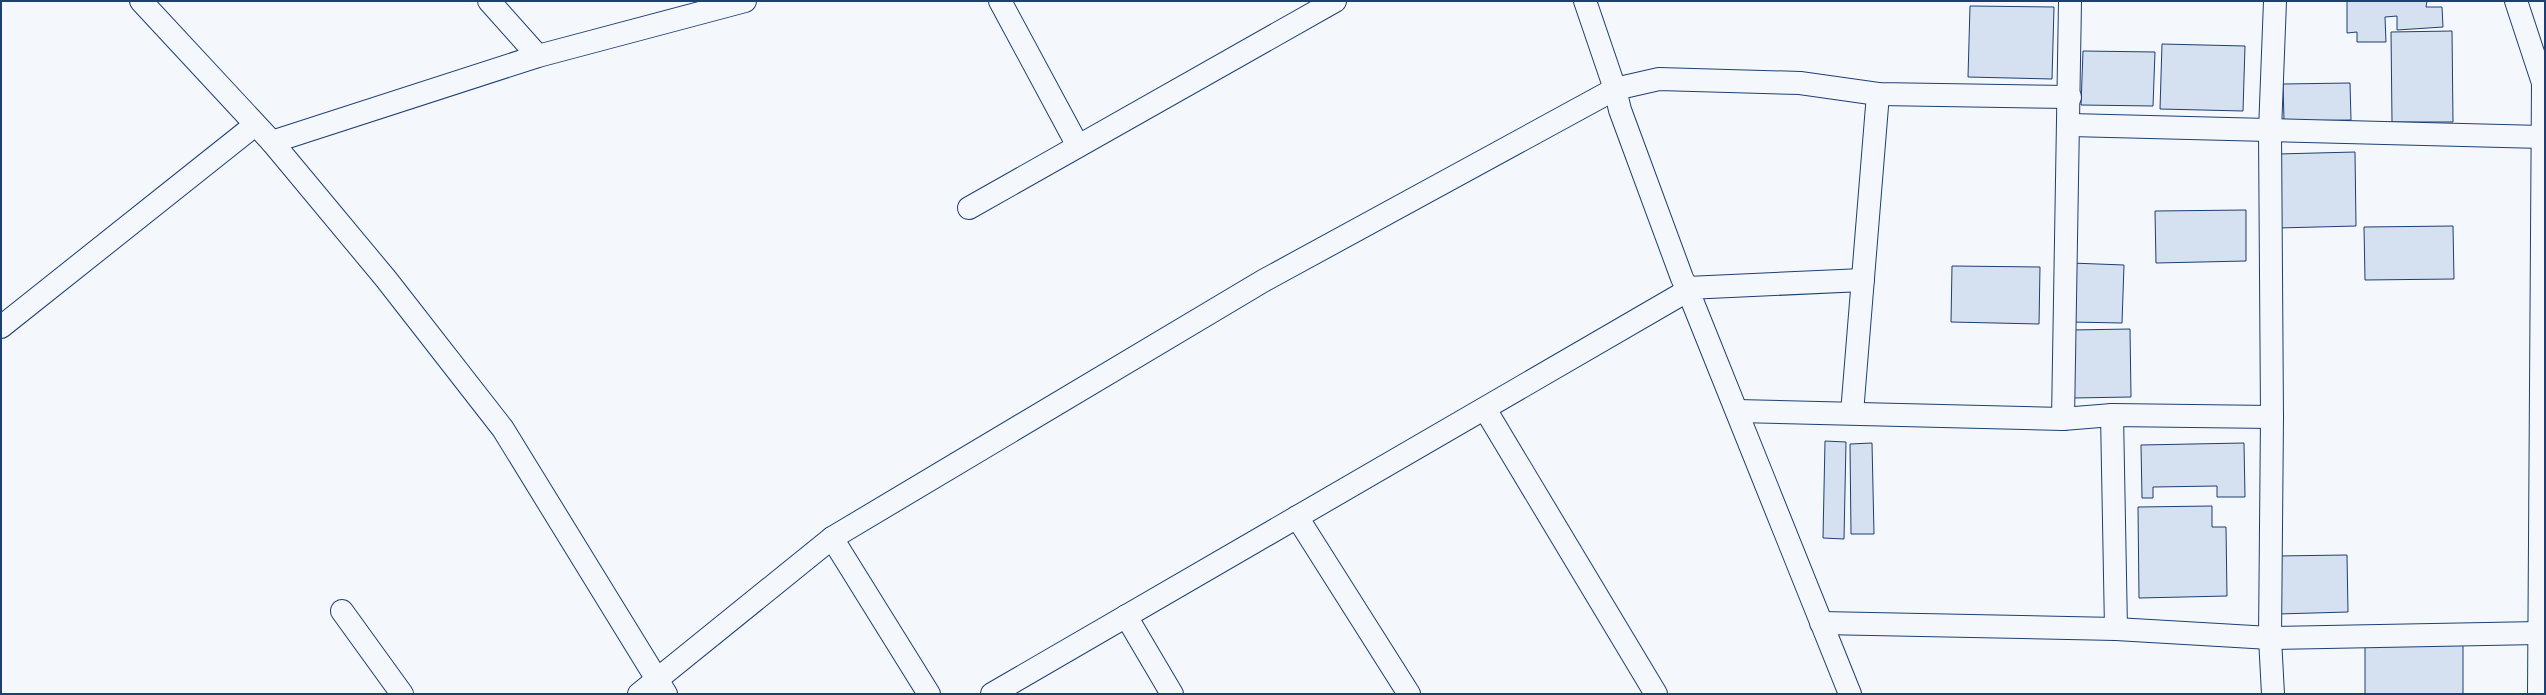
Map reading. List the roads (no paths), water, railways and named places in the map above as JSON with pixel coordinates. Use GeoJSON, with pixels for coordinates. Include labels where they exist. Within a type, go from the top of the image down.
{"type":"FeatureCollection","features":[{"type":"Feature","properties":{"kind":"street"},"geometry":{"type":"LineString","coordinates":[[140,1],[272,142],[386,280],[503,429],[661,687]]}},
{"type":"Feature","properties":{"kind":"street"},"geometry":{"type":"LineString","coordinates":[[489,1],[538,56]]}},
{"type":"Feature","properties":{"kind":"street"},"geometry":{"type":"LineString","coordinates":[[272,142],[538,56],[744,1]]}},
{"type":"Feature","properties":{"kind":"street"},"geometry":{"type":"LineString","coordinates":[[1000,1],[1078,146]]}},
{"type":"Feature","properties":{"kind":"street"},"geometry":{"type":"LineString","coordinates":[[969,208],[1335,1]]}},
{"type":"Feature","properties":{"kind":"street"},"geometry":{"type":"LineString","coordinates":[[1585,1],[1615,89],[1620,110],[1682,278],[1737,411],[1821,623],[1845,692]]}},
{"type":"Feature","properties":{"kind":"street"},"geometry":{"type":"LineString","coordinates":[[2063,419],[2070,125],[2070,1]]}},
{"type":"Feature","properties":{"kind":"street"},"geometry":{"type":"LineString","coordinates":[[2273,694],[2270,638],[2272,417],[2270,131],[2275,1]]}},
{"type":"Feature","properties":{"kind":"street"},"geometry":{"type":"LineString","coordinates":[[2516,1],[2544,90],[2542,137],[2542,527],[2539,694]]}},
{"type":"Feature","properties":{"kind":"street"},"geometry":{"type":"LineString","coordinates":[[639,694],[661,687],[832,538],[1263,281],[1615,89],[1659,79],[1800,83],[1878,94],[2070,97]]}},
{"type":"Feature","properties":{"kind":"street"},"geometry":{"type":"LineString","coordinates":[[1852,413],[1878,94]]}},
{"type":"Feature","properties":{"kind":"street"},"geometry":{"type":"LineString","coordinates":[[1,327],[255,125]]}},
{"type":"Feature","properties":{"kind":"street"},"geometry":{"type":"LineString","coordinates":[[2070,125],[2542,137]]}},
{"type":"Feature","properties":{"kind":"street"},"geometry":{"type":"LineString","coordinates":[[992,694],[1680,295],[1687,288],[1863,280]]}},
{"type":"Feature","properties":{"kind":"street"},"geometry":{"type":"LineString","coordinates":[[1484,409],[1656,694]]}},
{"type":"Feature","properties":{"kind":"street"},"geometry":{"type":"LineString","coordinates":[[1737,411],[2063,419],[2112,416],[2272,417]]}},
{"type":"Feature","properties":{"kind":"street"},"geometry":{"type":"LineString","coordinates":[[2112,416],[2116,630]]}},
{"type":"Feature","properties":{"kind":"street"},"geometry":{"type":"LineString","coordinates":[[1297,517],[1409,694]]}},
{"type":"Feature","properties":{"kind":"street"},"geometry":{"type":"LineString","coordinates":[[832,538],[929,694]]}},
{"type":"Feature","properties":{"kind":"street"},"geometry":{"type":"LineString","coordinates":[[342,611],[402,694]]}},
{"type":"Feature","properties":{"kind":"street"},"geometry":{"type":"LineString","coordinates":[[1126,616],[1172,694]]}},
{"type":"Feature","properties":{"kind":"street"},"geometry":{"type":"LineString","coordinates":[[1821,623],[2116,630],[2270,638],[2539,633]]}}]}
